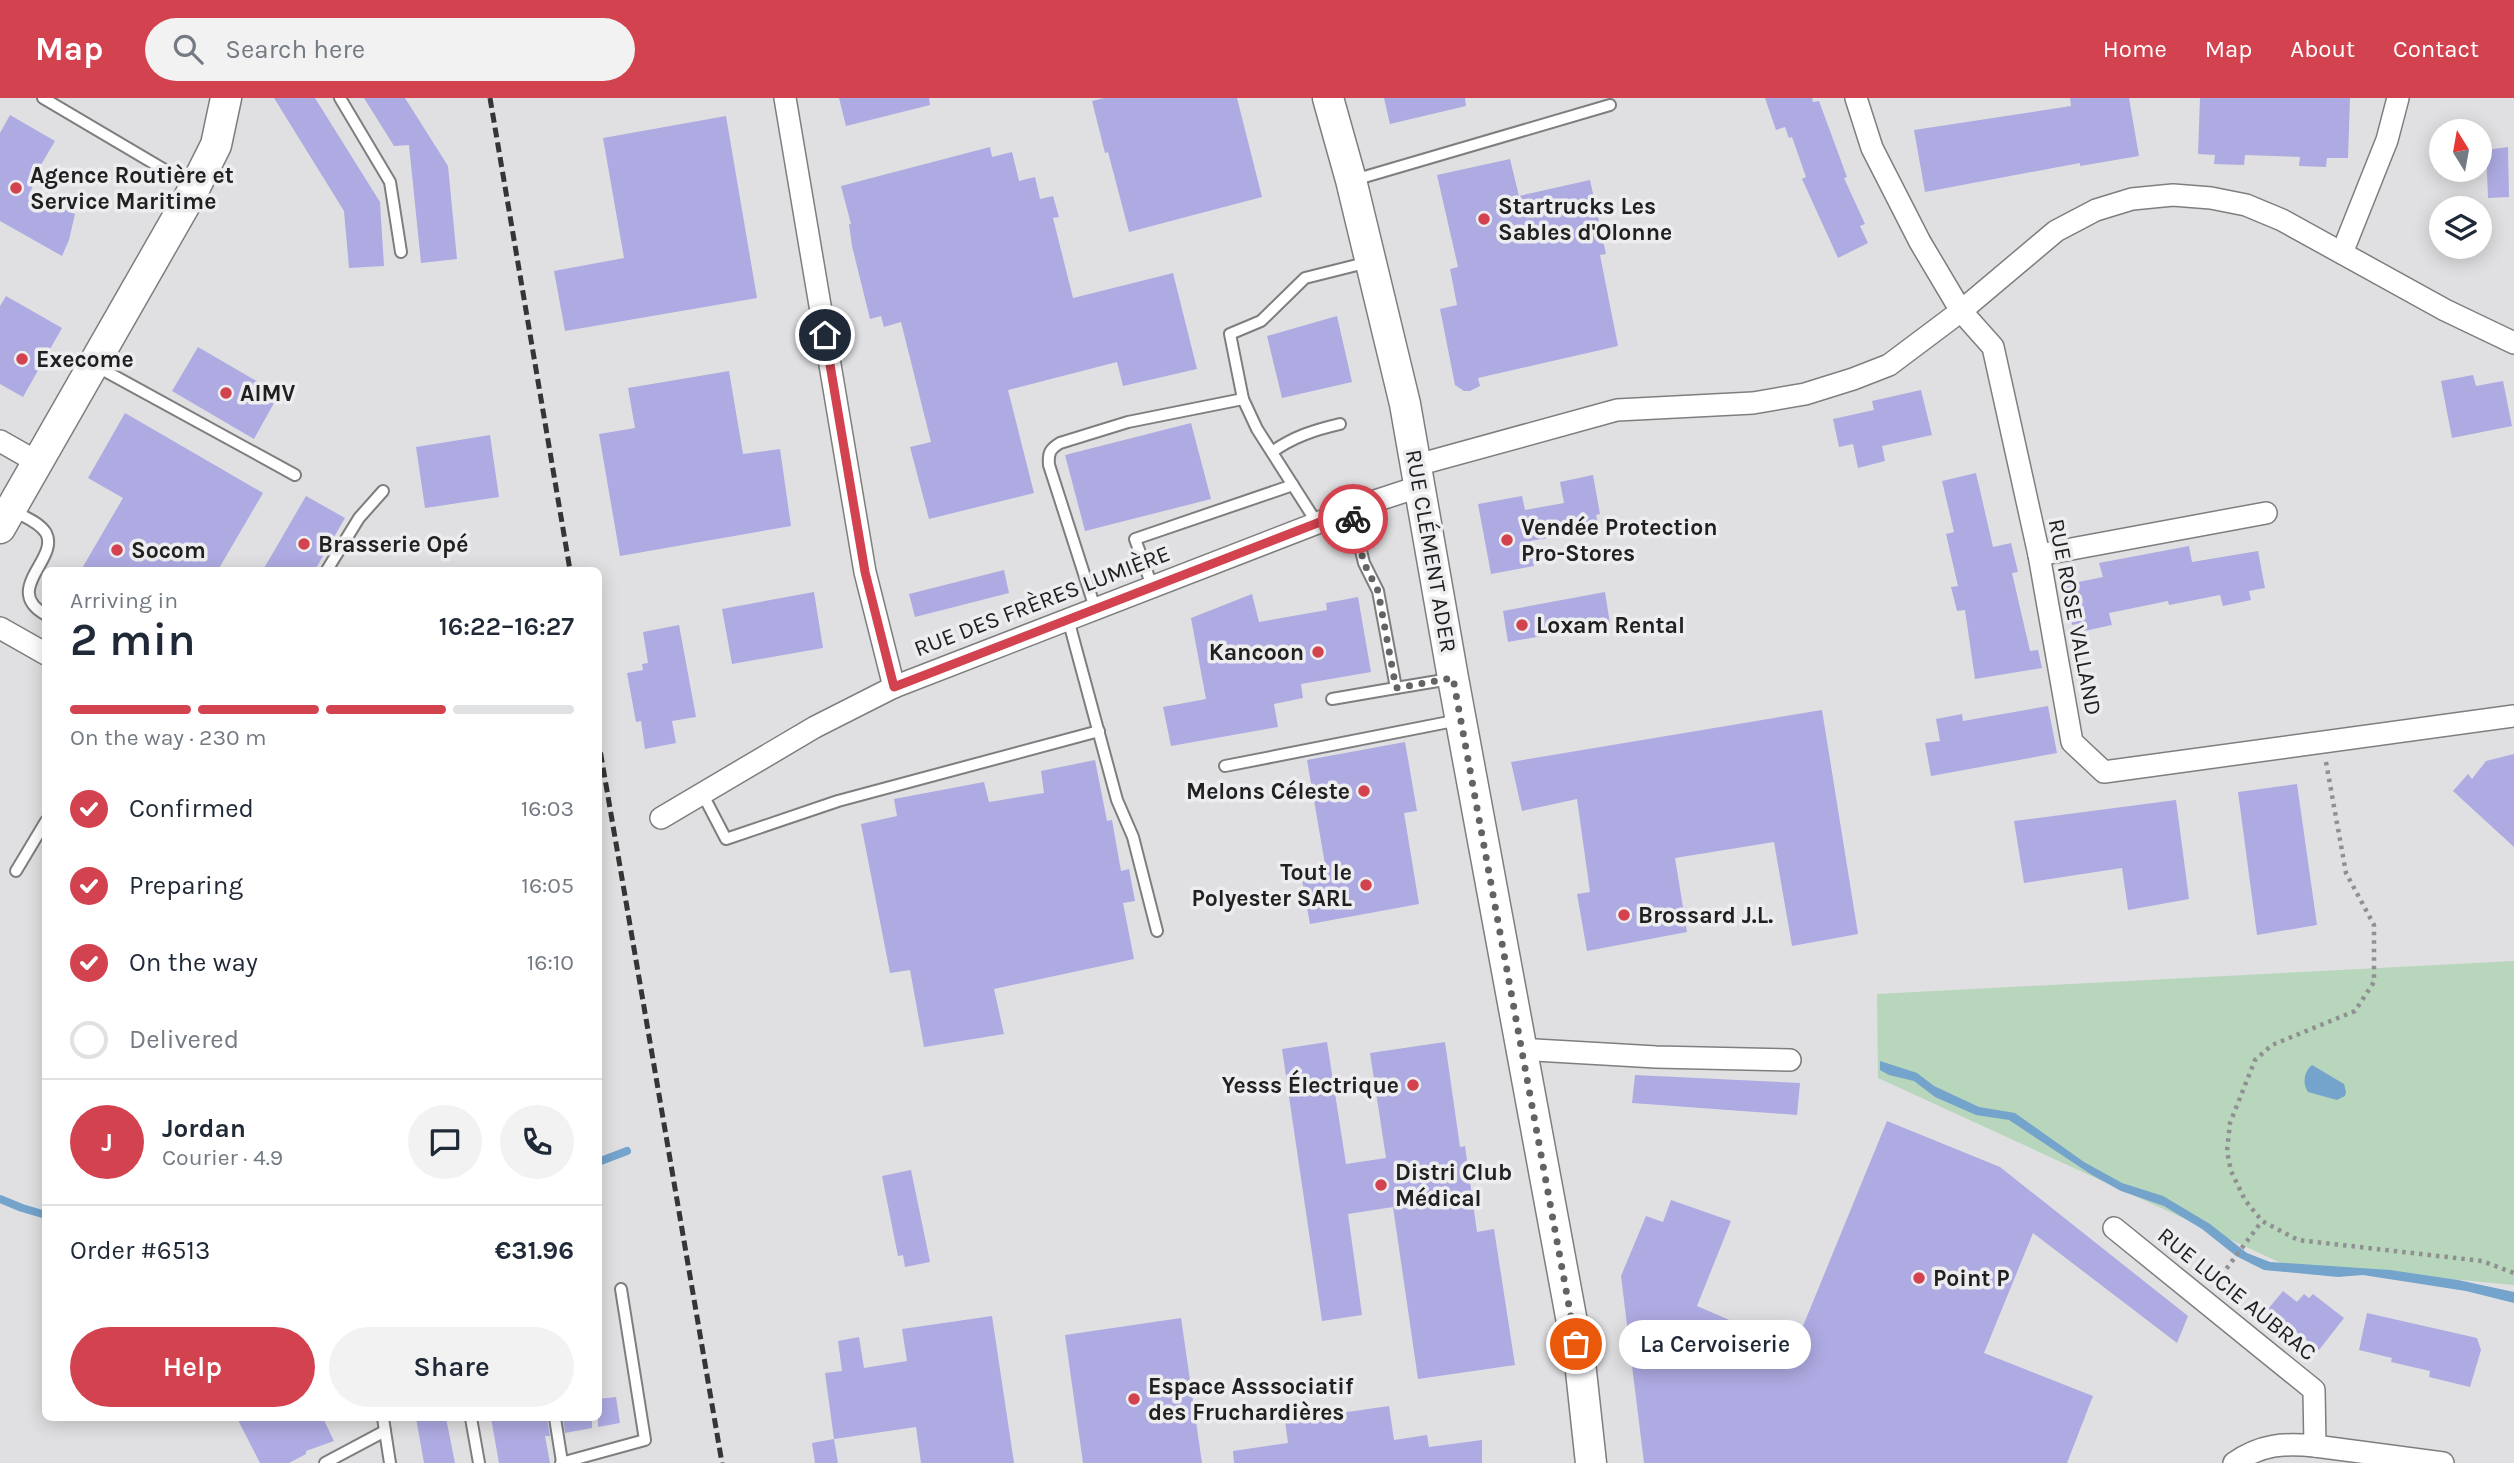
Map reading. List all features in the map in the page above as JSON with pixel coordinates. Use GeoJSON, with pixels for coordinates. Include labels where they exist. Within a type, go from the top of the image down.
{"type":"FeatureCollection","features":[{"type":"Feature","properties":{"kind":"street"},"geometry":{"type":"LineString","coordinates":[[4,517],[195,187],[216,145],[226,98]]}},
{"type":"Feature","properties":{"kind":"street"},"geometry":{"type":"LineString","coordinates":[[785,98],[865,572],[894,687]]}},
{"type":"Feature","properties":{"kind":"street","name":"RUE CLÉMENT ADER"},"geometry":{"type":"LineString","coordinates":[[1328,98],[1404,397],[1581,1371],[1591,1463]]}},
{"type":"Feature","properties":{"kind":"street","name":"RUE ROSE VALLAND"},"geometry":{"type":"LineString","coordinates":[[1856,98],[1872,149],[1920,242],[1961,312],[1993,347],[2039,555],[2072,742],[2104,772],[2514,716]]}},
{"type":"Feature","properties":{"kind":"street"},"geometry":{"type":"LineString","coordinates":[[2343,253],[2388,140],[2398,98]]}},
{"type":"Feature","properties":{"kind":"street","name":"RUE DES FRÈRES LUMIÈRE"},"geometry":{"type":"LineString","coordinates":[[661,818],[815,727],[894,687],[1351,510],[1419,475],[1617,410],[1753,403],[1831,387],[1889,365],[1961,312],[2056,231],[2096,210],[2132,199],[2174,195],[2211,198],[2246,205],[2282,220],[2445,310],[2514,342]]}},
{"type":"Feature","properties":{"kind":"street"},"geometry":{"type":"LineString","coordinates":[[0,441],[37,462]]}},
{"type":"Feature","properties":{"kind":"street"},"geometry":{"type":"LineString","coordinates":[[2039,555],[2266,513]]}},
{"type":"Feature","properties":{"kind":"street"},"geometry":{"type":"LineString","coordinates":[[0,628],[42,652]]}},
{"type":"Feature","properties":{"kind":"street"},"geometry":{"type":"LineString","coordinates":[[1522,1052],[1535,1050],[1656,1057],[1790,1060]]}},
{"type":"Feature","properties":{"kind":"street","name":"RUE LUCIE AUBRAC"},"geometry":{"type":"LineString","coordinates":[[2114,1228],[2314,1390],[2315,1446]]}},
{"type":"Feature","properties":{"kind":"street"},"geometry":{"type":"LineString","coordinates":[[2234,1463],[2249,1452],[2286,1443],[2443,1463]]}},
{"type":"Feature","properties":{"kind":"lane"},"geometry":{"type":"LineString","coordinates":[[43,98],[195,187]]}},
{"type":"Feature","properties":{"kind":"lane"},"geometry":{"type":"LineString","coordinates":[[340,98],[390,182],[401,252]]}},
{"type":"Feature","properties":{"kind":"lane"},"geometry":{"type":"LineString","coordinates":[[1351,180],[1609,105]]}},
{"type":"Feature","properties":{"kind":"lane"},"geometry":{"type":"LineString","coordinates":[[1317,523],[1257,429],[1243,399],[1230,334],[1261,321],[1305,278],[1371,262]]}},
{"type":"Feature","properties":{"kind":"lane"},"geometry":{"type":"LineString","coordinates":[[94,365],[295,474]]}},
{"type":"Feature","properties":{"kind":"lane"},"geometry":{"type":"LineString","coordinates":[[1095,608],[1049,465],[1051,448],[1128,422],[1243,399]]}},
{"type":"Feature","properties":{"kind":"lane"},"geometry":{"type":"LineString","coordinates":[[1272,452],[1289,440],[1340,424]]}},
{"type":"Feature","properties":{"kind":"lane"},"geometry":{"type":"LineString","coordinates":[[1152,586],[1135,539],[1293,485]]}},
{"type":"Feature","properties":{"kind":"lane"},"geometry":{"type":"LineString","coordinates":[[329,567],[359,518],[383,491]]}},
{"type":"Feature","properties":{"kind":"lane"},"geometry":{"type":"LineString","coordinates":[[1351,510],[1364,563],[1378,591],[1396,688]]}},
{"type":"Feature","properties":{"kind":"lane"},"geometry":{"type":"LineString","coordinates":[[4,517],[38,524],[46,534],[48,545],[30,580],[30,599],[36,610],[42,613]]}},
{"type":"Feature","properties":{"kind":"lane"},"geometry":{"type":"LineString","coordinates":[[1068,619],[1117,800],[1133,837],[1157,931]]}},
{"type":"Feature","properties":{"kind":"lane"},"geometry":{"type":"LineString","coordinates":[[1332,699],[1453,678]]}},
{"type":"Feature","properties":{"kind":"lane"},"geometry":{"type":"LineString","coordinates":[[1225,766],[1461,719]]}},
{"type":"Feature","properties":{"kind":"lane"},"geometry":{"type":"LineString","coordinates":[[702,793],[726,839],[838,801],[1099,731]]}},
{"type":"Feature","properties":{"kind":"lane"},"geometry":{"type":"LineString","coordinates":[[16,871],[42,828]]}},
{"type":"Feature","properties":{"kind":"lane"},"geometry":{"type":"LineString","coordinates":[[555,1421],[561,1463],[645,1440],[621,1289]]}},
{"type":"Feature","properties":{"kind":"lane"},"geometry":{"type":"LineString","coordinates":[[383,1421],[390,1463]]}},
{"type":"Feature","properties":{"kind":"lane"},"geometry":{"type":"LineString","coordinates":[[472,1421],[479,1463]]}},
{"type":"Feature","properties":{"kind":"lane"},"geometry":{"type":"LineString","coordinates":[[324,1463],[385,1431]]}},
{"type":"Feature","properties":{"kind":"path"},"geometry":{"type":"LineString","coordinates":[[2322,742],[2346,873],[2374,925],[2374,982],[2355,1011],[2272,1045],[2255,1060],[2230,1123],[2227,1151],[2231,1171],[2245,1200],[2262,1221],[2298,1240],[2482,1261],[2514,1272]]}},
{"type":"Feature","properties":{"kind":"path"},"geometry":{"type":"LineString","coordinates":[[2231,1262],[2262,1221]]}},
{"type":"Feature","properties":{"kind":"green space"},"geometry":{"type":"Polygon","coordinates":[[[2514,961],[2514,1285],[2281,1263],[1878,1078],[1877,994],[2514,961]]]}},
{"type":"Feature","properties":{"kind":"water"},"geometry":{"type":"Polygon","coordinates":[[[1880,1061],[1917,1073],[1934,1086],[1979,1107],[2015,1113],[2084,1162],[2122,1183],[2163,1196],[2210,1224],[2247,1253],[2270,1262],[2390,1270],[2458,1280],[2514,1292],[2514,1303],[2466,1291],[2363,1275],[2338,1277],[2264,1270],[2236,1256],[2202,1229],[2164,1206],[2121,1191],[2092,1175],[2009,1120],[1976,1115],[1935,1097],[1914,1081],[1880,1070],[1880,1061]]]}},
{"type":"Feature","properties":{"kind":"water"},"geometry":{"type":"Polygon","coordinates":[[[2312,1065],[2344,1084],[2345,1096],[2337,1100],[2308,1092],[2305,1078],[2312,1065]]]}},
{"type":"Feature","properties":{"kind":"building"},"geometry":{"type":"Polygon","coordinates":[[[274,98],[315,98],[380,202],[384,266],[349,268],[344,211],[274,98]]]}},
{"type":"Feature","properties":{"kind":"building"},"geometry":{"type":"Polygon","coordinates":[[[364,98],[405,98],[448,166],[457,259],[421,263],[409,145],[394,146],[364,98]]]}},
{"type":"Feature","properties":{"kind":"building"},"geometry":{"type":"Polygon","coordinates":[[[839,98],[929,98],[930,105],[846,126],[839,98]]]}},
{"type":"Feature","properties":{"kind":"building"},"geometry":{"type":"Polygon","coordinates":[[[1104,98],[1237,98],[1262,197],[1129,232],[1092,101],[1104,98]]]}},
{"type":"Feature","properties":{"kind":"building"},"geometry":{"type":"Polygon","coordinates":[[[1384,98],[1465,98],[1466,106],[1390,124],[1384,98]]]}},
{"type":"Feature","properties":{"kind":"building"},"geometry":{"type":"Polygon","coordinates":[[[1765,98],[1812,98],[1813,102],[1819,101],[1847,177],[1844,178],[1865,224],[1860,226],[1868,243],[1838,258],[1802,179],[1806,177],[1792,137],[1789,138],[1785,127],[1776,130],[1765,98]]]}},
{"type":"Feature","properties":{"kind":"building"},"geometry":{"type":"Polygon","coordinates":[[[2070,98],[2129,98],[2139,156],[2080,166],[2080,163],[1925,192],[1914,130],[2071,106],[2070,98]]]}},
{"type":"Feature","properties":{"kind":"building"},"geometry":{"type":"Polygon","coordinates":[[[2200,98],[2350,98],[2348,158],[2327,158],[2326,167],[2299,166],[2300,157],[2245,155],[2244,165],[2214,164],[2215,155],[2198,154],[2200,98]]]}},
{"type":"Feature","properties":{"kind":"building","name":"Agence Routière et Service Maritime"},"geometry":{"type":"Polygon","coordinates":[[[10,115],[55,141],[32,180],[35,182],[29,194],[75,214],[62,256],[0,221],[0,133],[10,115]]]}},
{"type":"Feature","properties":{"kind":"building"},"geometry":{"type":"Polygon","coordinates":[[[726,116],[757,298],[565,331],[554,271],[624,258],[603,138],[726,116]]]}},
{"type":"Feature","properties":{"kind":"building"},"geometry":{"type":"Polygon","coordinates":[[[990,147],[992,157],[1012,152],[1019,181],[1035,177],[1040,199],[1053,196],[1059,217],[1053,218],[1073,298],[1173,273],[1197,369],[1123,386],[1117,362],[1008,390],[1034,493],[929,519],[910,447],[931,442],[901,322],[884,327],[881,316],[870,319],[841,186],[990,147]]]}},
{"type":"Feature","properties":{"kind":"building"},"geometry":{"type":"Polygon","coordinates":[[[2508,147],[2509,197],[2488,196],[2487,182],[2492,182],[2492,149],[2508,147]]]}},
{"type":"Feature","properties":{"kind":"building"},"geometry":{"type":"Polygon","coordinates":[[[1510,159],[1519,196],[1590,180],[1606,254],[1600,255],[1618,346],[1478,378],[1480,386],[1464,391],[1455,385],[1440,309],[1457,305],[1450,269],[1458,267],[1437,175],[1510,159]]]}},
{"type":"Feature","properties":{"kind":"building","name":"Execome"},"geometry":{"type":"Polygon","coordinates":[[[6,296],[62,328],[23,397],[0,384],[0,306],[6,296]]]}},
{"type":"Feature","properties":{"kind":"building"},"geometry":{"type":"Polygon","coordinates":[[[1337,316],[1352,382],[1282,398],[1267,336],[1337,316]]]}},
{"type":"Feature","properties":{"kind":"building","name":"AIMV"},"geometry":{"type":"Polygon","coordinates":[[[198,347],[279,394],[254,439],[172,391],[198,347]]]}},
{"type":"Feature","properties":{"kind":"building"},"geometry":{"type":"Polygon","coordinates":[[[729,371],[743,454],[780,449],[791,526],[620,556],[599,434],[635,428],[628,388],[729,371]]]}},
{"type":"Feature","properties":{"kind":"building"},"geometry":{"type":"Polygon","coordinates":[[[2473,375],[2476,386],[2503,381],[2512,426],[2452,438],[2441,381],[2473,375]]]}},
{"type":"Feature","properties":{"kind":"building"},"geometry":{"type":"Polygon","coordinates":[[[1921,390],[1932,435],[1882,446],[1885,461],[1858,468],[1853,444],[1839,447],[1833,419],[1874,410],[1872,401],[1921,390]]]}},
{"type":"Feature","properties":{"kind":"building"},"geometry":{"type":"Polygon","coordinates":[[[125,413],[263,493],[220,567],[83,567],[123,498],[88,478],[125,413]]]}},
{"type":"Feature","properties":{"kind":"building"},"geometry":{"type":"Polygon","coordinates":[[[1191,423],[1211,499],[1085,531],[1065,455],[1191,423]]]}},
{"type":"Feature","properties":{"kind":"building"},"geometry":{"type":"Polygon","coordinates":[[[490,435],[499,497],[425,508],[416,447],[490,435]]]}},
{"type":"Feature","properties":{"kind":"building"},"geometry":{"type":"Polygon","coordinates":[[[1976,473],[1993,547],[2011,543],[2018,572],[2012,573],[2030,651],[2038,650],[2042,668],[1975,679],[1965,610],[1957,611],[1951,587],[1958,586],[1946,534],[1954,532],[1942,481],[1976,473]]]}},
{"type":"Feature","properties":{"kind":"building"},"geometry":{"type":"Polygon","coordinates":[[[1593,475],[1600,514],[1596,515],[1599,529],[1530,541],[1534,566],[1491,574],[1478,504],[1522,496],[1525,510],[1564,503],[1560,482],[1593,475]]]}},
{"type":"Feature","properties":{"kind":"building","name":"Brasserie Opé"},"geometry":{"type":"Polygon","coordinates":[[[306,496],[345,518],[317,567],[265,567],[306,496]]]}},
{"type":"Feature","properties":{"kind":"building"},"geometry":{"type":"Polygon","coordinates":[[[2189,546],[2192,562],[2258,551],[2265,588],[2249,591],[2251,600],[2223,606],[2220,595],[2169,605],[2168,601],[2109,613],[2112,625],[2084,631],[2083,623],[2072,625],[2064,585],[2103,577],[2099,563],[2189,546]]]}},
{"type":"Feature","properties":{"kind":"building"},"geometry":{"type":"Polygon","coordinates":[[[1004,570],[1009,593],[915,617],[909,594],[1004,570]]]}},
{"type":"Feature","properties":{"kind":"building"},"geometry":{"type":"Polygon","coordinates":[[[814,592],[823,648],[732,664],[722,609],[814,592]]]}},
{"type":"Feature","properties":{"kind":"building"},"geometry":{"type":"Polygon","coordinates":[[[1605,592],[1610,624],[1508,642],[1503,611],[1605,592]]]}},
{"type":"Feature","properties":{"kind":"building"},"geometry":{"type":"Polygon","coordinates":[[[1252,594],[1259,622],[1327,610],[1326,603],[1358,597],[1371,672],[1301,684],[1303,698],[1274,704],[1278,727],[1171,746],[1163,707],[1206,699],[1191,618],[1252,594]]]}},
{"type":"Feature","properties":{"kind":"building"},"geometry":{"type":"Polygon","coordinates":[[[679,625],[696,717],[672,721],[676,743],[645,749],[641,721],[636,722],[627,673],[643,670],[642,664],[648,663],[643,632],[679,625]]]}},
{"type":"Feature","properties":{"kind":"building"},"geometry":{"type":"Polygon","coordinates":[[[2048,706],[2057,753],[1931,776],[1925,743],[1940,741],[1936,719],[1962,714],[1963,721],[2048,706]]]}},
{"type":"Feature","properties":{"kind":"building"},"geometry":{"type":"Polygon","coordinates":[[[1822,710],[1858,934],[1792,946],[1774,842],[1675,858],[1687,932],[1587,951],[1577,894],[1590,892],[1577,799],[1522,811],[1511,762],[1822,710]]]}},
{"type":"Feature","properties":{"kind":"building"},"geometry":{"type":"Polygon","coordinates":[[[1405,742],[1417,811],[1404,813],[1419,904],[1310,924],[1300,869],[1325,864],[1307,760],[1405,742]]]}},
{"type":"Feature","properties":{"kind":"building"},"geometry":{"type":"Polygon","coordinates":[[[2514,754],[2514,847],[2453,791],[2468,774],[2472,779],[2486,761],[2514,754]]]}},
{"type":"Feature","properties":{"kind":"building"},"geometry":{"type":"Polygon","coordinates":[[[1095,760],[1107,821],[1112,820],[1121,871],[1129,869],[1135,901],[1123,903],[1134,959],[994,989],[1004,1034],[924,1047],[910,970],[890,973],[861,824],[897,816],[894,799],[984,782],[989,802],[1044,793],[1041,771],[1095,760]]]}},
{"type":"Feature","properties":{"kind":"building"},"geometry":{"type":"Polygon","coordinates":[[[2297,784],[2317,925],[2257,935],[2238,792],[2297,784]]]}},
{"type":"Feature","properties":{"kind":"building"},"geometry":{"type":"Polygon","coordinates":[[[2176,800],[2189,899],[2128,910],[2122,868],[2024,883],[2014,821],[2176,800]]]}},
{"type":"Feature","properties":{"kind":"building"},"geometry":{"type":"Polygon","coordinates":[[[1327,1042],[1346,1164],[1386,1158],[1370,1053],[1445,1042],[1460,1147],[1465,1146],[1477,1232],[1494,1229],[1515,1365],[1418,1379],[1393,1207],[1348,1214],[1362,1315],[1322,1321],[1282,1049],[1327,1042]]]}},
{"type":"Feature","properties":{"kind":"building"},"geometry":{"type":"Polygon","coordinates":[[[1635,1075],[1800,1083],[1797,1115],[1632,1103],[1635,1075]]]}},
{"type":"Feature","properties":{"kind":"building","name":"Point P"},"geometry":{"type":"Polygon","coordinates":[[[1887,1121],[2000,1167],[2188,1316],[2177,1343],[2033,1233],[1984,1353],[2093,1396],[2067,1463],[1644,1463],[1621,1276],[1646,1216],[1663,1222],[1671,1200],[1731,1221],[1697,1306],[1794,1348],[1887,1121]]]}},
{"type":"Feature","properties":{"kind":"building"},"geometry":{"type":"Polygon","coordinates":[[[911,1170],[930,1262],[905,1267],[903,1255],[898,1256],[882,1176],[911,1170]]]}},
{"type":"Feature","properties":{"kind":"building"},"geometry":{"type":"Polygon","coordinates":[[[2283,1291],[2297,1302],[2304,1294],[2309,1298],[2313,1294],[2344,1318],[2319,1350],[2268,1309],[2283,1291]]]}},
{"type":"Feature","properties":{"kind":"building"},"geometry":{"type":"Polygon","coordinates":[[[2367,1313],[2477,1338],[2481,1350],[2470,1387],[2429,1377],[2430,1371],[2391,1362],[2392,1358],[2359,1350],[2367,1313]]]}},
{"type":"Feature","properties":{"kind":"building"},"geometry":{"type":"Polygon","coordinates":[[[992,1316],[1014,1463],[921,1463],[916,1427],[834,1439],[825,1373],[842,1371],[838,1341],[859,1337],[864,1368],[907,1361],[902,1329],[992,1316]]]}},
{"type":"Feature","properties":{"kind":"building","name":"Espace Asssociatif des Fruchardières"},"geometry":{"type":"Polygon","coordinates":[[[1181,1318],[1202,1463],[1083,1463],[1065,1335],[1181,1318]]]}},
{"type":"Feature","properties":{"kind":"building"},"geometry":{"type":"Polygon","coordinates":[[[616,1397],[620,1423],[598,1427],[598,1421],[602,1421],[602,1399],[616,1397]]]}},
{"type":"Feature","properties":{"kind":"building"},"geometry":{"type":"Polygon","coordinates":[[[1389,1406],[1394,1440],[1427,1435],[1429,1447],[1482,1440],[1482,1463],[1234,1463],[1233,1451],[1288,1443],[1285,1421],[1389,1406]]]}},
{"type":"Feature","properties":{"kind":"building"},"geometry":{"type":"Polygon","coordinates":[[[239,1421],[324,1421],[334,1441],[306,1451],[306,1454],[289,1463],[260,1463],[239,1421]]]}},
{"type":"Feature","properties":{"kind":"building"},"geometry":{"type":"Polygon","coordinates":[[[417,1421],[447,1421],[455,1463],[424,1463],[417,1421]]]}},
{"type":"Feature","properties":{"kind":"building"},"geometry":{"type":"Polygon","coordinates":[[[492,1421],[548,1421],[550,1436],[545,1436],[550,1463],[499,1463],[492,1421]]]}},
{"type":"Feature","properties":{"kind":"building"},"geometry":{"type":"Polygon","coordinates":[[[563,1421],[592,1421],[592,1428],[565,1433],[563,1421]]]}},
{"type":"Feature","properties":{"kind":"building"},"geometry":{"type":"Polygon","coordinates":[[[834,1439],[838,1463],[815,1463],[812,1443],[834,1439]]]}},
{"type":"Feature","properties":{"kind":"waterway"},"geometry":{"type":"LineString","coordinates":[[602,1160],[627,1151]]}},
{"type":"Feature","properties":{"kind":"waterway"},"geometry":{"type":"LineString","coordinates":[[0,1199],[42,1214]]}},
{"type":"Feature","properties":{"kind":"railway"},"geometry":{"type":"LineString","coordinates":[[490,98],[569,567]]}},
{"type":"Feature","properties":{"kind":"railway"},"geometry":{"type":"LineString","coordinates":[[602,761],[722,1463]]}},
{"type":"Feature","properties":{"kind":"way so far"},"geometry":{"type":"LineString","coordinates":[[1353,519],[1364,563],[1378,591],[1396,688],[1453,678],[1576,1344]]}},
{"type":"Feature","properties":{"kind":"place","name":"Agence Routière et Service Maritime"},"geometry":{"type":"Point","coordinates":[16,188]}},
{"type":"Feature","properties":{"kind":"place","name":"Startrucks Les Sables d'Olonne"},"geometry":{"type":"Point","coordinates":[1484,219]}},
{"type":"Feature","properties":{"kind":"place","name":"Execome"},"geometry":{"type":"Point","coordinates":[22,359]}},
{"type":"Feature","properties":{"kind":"place","name":"AIMV"},"geometry":{"type":"Point","coordinates":[226,393]}},
{"type":"Feature","properties":{"kind":"place","name":"Vendée Protection Pro-Stores"},"geometry":{"type":"Point","coordinates":[1507,540]}},
{"type":"Feature","properties":{"kind":"place","name":"Brasserie Opé"},"geometry":{"type":"Point","coordinates":[304,544]}},
{"type":"Feature","properties":{"kind":"place","name":"Socom"},"geometry":{"type":"Point","coordinates":[117,550]}},
{"type":"Feature","properties":{"kind":"place","name":"Loxam Rental"},"geometry":{"type":"Point","coordinates":[1522,625]}},
{"type":"Feature","properties":{"kind":"place","name":"Kancoon"},"geometry":{"type":"Point","coordinates":[1318,652]}},
{"type":"Feature","properties":{"kind":"place","name":"Melons Céleste"},"geometry":{"type":"Point","coordinates":[1364,791]}},
{"type":"Feature","properties":{"kind":"place","name":"Tout le Polyester SARL"},"geometry":{"type":"Point","coordinates":[1366,885]}},
{"type":"Feature","properties":{"kind":"place","name":"Brossard J.L."},"geometry":{"type":"Point","coordinates":[1624,915]}},
{"type":"Feature","properties":{"kind":"place","name":"Yesss Électrique"},"geometry":{"type":"Point","coordinates":[1413,1085]}},
{"type":"Feature","properties":{"kind":"place","name":"Distri Club Médical"},"geometry":{"type":"Point","coordinates":[1381,1185]}},
{"type":"Feature","properties":{"kind":"place","name":"Point P"},"geometry":{"type":"Point","coordinates":[1919,1278]}},
{"type":"Feature","properties":{"kind":"place","name":"La Cervoiserie"},"geometry":{"type":"Point","coordinates":[1576,1344]}},
{"type":"Feature","properties":{"kind":"place","name":"Espace Asssociatif des Fruchardières"},"geometry":{"type":"Point","coordinates":[1134,1399]}},
{"type":"Feature","properties":{"kind":"route"},"geometry":{"type":"LineString","coordinates":[[825,335],[865,572],[894,687],[1351,510],[1353,519]]}}]}
